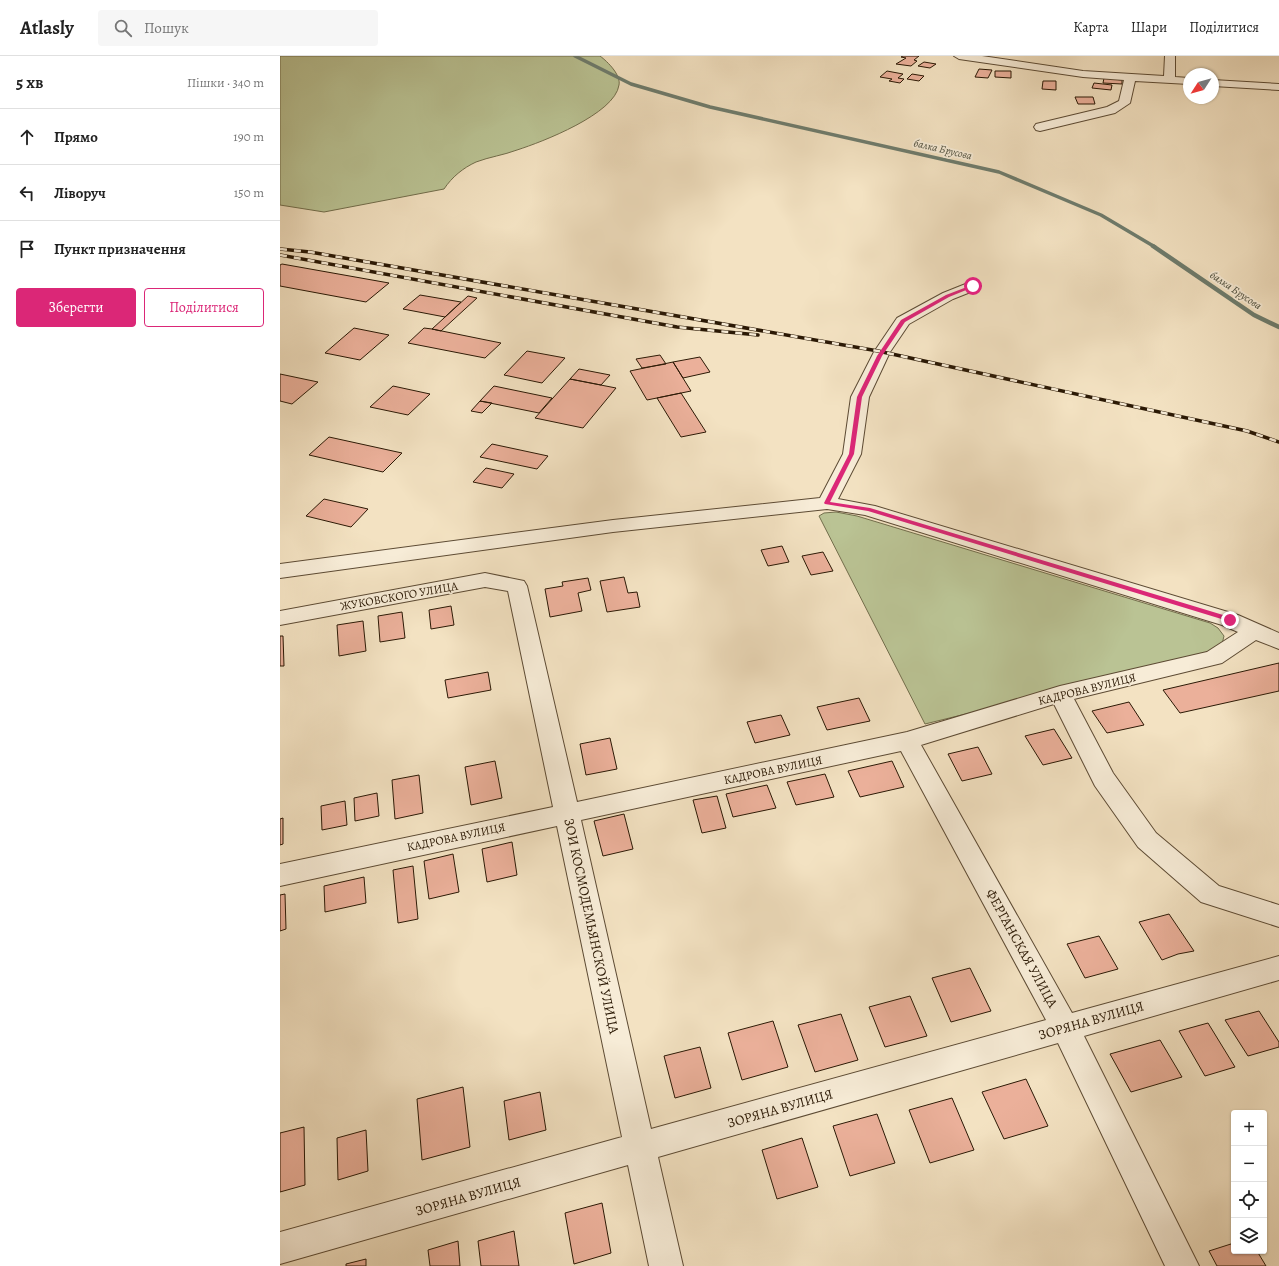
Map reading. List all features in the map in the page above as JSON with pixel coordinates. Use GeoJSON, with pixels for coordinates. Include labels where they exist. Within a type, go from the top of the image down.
{"type":"FeatureCollection","features":[{"type":"Feature","properties":{"kind":"street"},"geometry":{"type":"LineString","coordinates":[[959,56],[1083,74],[1183,81]]}},
{"type":"Feature","properties":{"kind":"street"},"geometry":{"type":"LineString","coordinates":[[1169,80],[1170,56]]}},
{"type":"Feature","properties":{"kind":"street"},"geometry":{"type":"LineString","coordinates":[[1040,128],[1111,110],[1124,103],[1130,78]]}},
{"type":"Feature","properties":{"kind":"street"},"geometry":{"type":"LineString","coordinates":[[1219,83],[1279,87]]}},
{"type":"Feature","properties":{"kind":"street"},"geometry":{"type":"LineString","coordinates":[[827,503],[852,454],[860,397],[880,356],[903,321],[948,296],[973,286]]}},
{"type":"Feature","properties":{"kind":"street"},"geometry":{"type":"LineString","coordinates":[[280,572],[613,526],[827,503],[868,510],[1230,620],[1279,642]]}},
{"type":"Feature","properties":{"kind":"street","name":"ЖУКОВСКОГО УЛИЦА"},"geometry":{"type":"LineString","coordinates":[[280,618],[485,580],[517,586]]}},
{"type":"Feature","properties":{"kind":"street","name":"ЗОИ КОСМОДЕМЬЯНСКОЙ УЛИЦА"},"geometry":{"type":"LineString","coordinates":[[517,586],[666,1266]]}},
{"type":"Feature","properties":{"kind":"street","name":"КАДРОВА ВУЛИЦЯ"},"geometry":{"type":"LineString","coordinates":[[280,874],[907,741],[1060,694],[1214,658],[1255,631]]}},
{"type":"Feature","properties":{"kind":"street"},"geometry":{"type":"LineString","coordinates":[[1060,694],[1104,780],[1147,840],[1210,894],[1279,916]]}},
{"type":"Feature","properties":{"kind":"street","name":"ФЕРГАНСКАЯ УЛИЦА"},"geometry":{"type":"LineString","coordinates":[[907,741],[1065,1027],[1182,1266]]}},
{"type":"Feature","properties":{"kind":"street","name":"ЗОРЯНА ВУЛИЦЯ"},"geometry":{"type":"LineString","coordinates":[[280,1248],[1279,968]]}},
{"type":"Feature","properties":{"kind":"green space"},"geometry":{"type":"Polygon","coordinates":[[[280,56],[600,56],[616,73],[619,85],[614,96],[605,106],[592,116],[543,141],[512,152],[476,162],[458,173],[444,189],[324,212],[280,205],[280,56]]]}},
{"type":"Feature","properties":{"kind":"green space"},"geometry":{"type":"Polygon","coordinates":[[[836,512],[857,516],[1210,623],[1218,628],[1224,636],[1222,644],[1206,655],[925,724],[819,516],[824,513],[836,512]]]}},
{"type":"Feature","properties":{"kind":"building"},"geometry":{"type":"Polygon","coordinates":[[[919,56],[914,60],[917,61],[911,66],[896,64],[906,58],[901,57],[919,56]]]}},
{"type":"Feature","properties":{"kind":"building"},"geometry":{"type":"Polygon","coordinates":[[[924,62],[936,64],[930,68],[918,66],[924,62]]]}},
{"type":"Feature","properties":{"kind":"building"},"geometry":{"type":"Polygon","coordinates":[[[979,69],[992,70],[988,78],[975,77],[979,69]]]}},
{"type":"Feature","properties":{"kind":"building"},"geometry":{"type":"Polygon","coordinates":[[[887,71],[903,74],[898,78],[904,79],[900,83],[889,81],[892,79],[880,77],[887,71]]]}},
{"type":"Feature","properties":{"kind":"building"},"geometry":{"type":"Polygon","coordinates":[[[995,71],[1011,71],[1011,78],[995,77],[995,71]]]}},
{"type":"Feature","properties":{"kind":"building"},"geometry":{"type":"Polygon","coordinates":[[[912,74],[924,76],[919,81],[907,79],[912,74]]]}},
{"type":"Feature","properties":{"kind":"building"},"geometry":{"type":"Polygon","coordinates":[[[1104,78],[1122,80],[1122,84],[1103,83],[1104,78]]]}},
{"type":"Feature","properties":{"kind":"building"},"geometry":{"type":"Polygon","coordinates":[[[1043,81],[1056,81],[1056,90],[1042,89],[1043,81]]]}},
{"type":"Feature","properties":{"kind":"building"},"geometry":{"type":"Polygon","coordinates":[[[1094,83],[1112,85],[1111,90],[1092,88],[1094,83]]]}},
{"type":"Feature","properties":{"kind":"building"},"geometry":{"type":"Polygon","coordinates":[[[1075,97],[1093,97],[1095,104],[1078,104],[1075,97]]]}},
{"type":"Feature","properties":{"kind":"building"},"geometry":{"type":"Polygon","coordinates":[[[282,264],[389,283],[366,302],[280,286],[280,265],[282,264]]]}},
{"type":"Feature","properties":{"kind":"building"},"geometry":{"type":"Polygon","coordinates":[[[420,295],[461,302],[445,317],[403,309],[420,295]]]}},
{"type":"Feature","properties":{"kind":"building"},"geometry":{"type":"Polygon","coordinates":[[[468,296],[477,298],[441,331],[432,329],[468,296]]]}},
{"type":"Feature","properties":{"kind":"building"},"geometry":{"type":"Polygon","coordinates":[[[354,328],[389,335],[360,360],[325,353],[354,328]]]}},
{"type":"Feature","properties":{"kind":"building"},"geometry":{"type":"Polygon","coordinates":[[[424,328],[501,343],[485,358],[408,343],[424,328]]]}},
{"type":"Feature","properties":{"kind":"building"},"geometry":{"type":"Polygon","coordinates":[[[527,351],[565,358],[542,383],[504,375],[527,351]]]}},
{"type":"Feature","properties":{"kind":"building"},"geometry":{"type":"Polygon","coordinates":[[[660,355],[666,364],[642,368],[636,359],[660,355]]]}},
{"type":"Feature","properties":{"kind":"building"},"geometry":{"type":"Polygon","coordinates":[[[700,357],[710,372],[683,378],[673,362],[700,357]]]}},
{"type":"Feature","properties":{"kind":"building"},"geometry":{"type":"Polygon","coordinates":[[[673,362],[691,391],[647,400],[630,371],[673,362]]]}},
{"type":"Feature","properties":{"kind":"building"},"geometry":{"type":"Polygon","coordinates":[[[579,369],[610,375],[601,385],[570,379],[579,369]]]}},
{"type":"Feature","properties":{"kind":"building"},"geometry":{"type":"Polygon","coordinates":[[[280,374],[318,382],[292,404],[280,401],[280,374]]]}},
{"type":"Feature","properties":{"kind":"building"},"geometry":{"type":"Polygon","coordinates":[[[570,379],[616,388],[583,428],[535,418],[570,379]]]}},
{"type":"Feature","properties":{"kind":"building"},"geometry":{"type":"Polygon","coordinates":[[[393,386],[430,394],[408,415],[370,407],[393,386]]]}},
{"type":"Feature","properties":{"kind":"building"},"geometry":{"type":"Polygon","coordinates":[[[494,386],[552,398],[539,413],[480,401],[494,386]]]}},
{"type":"Feature","properties":{"kind":"building"},"geometry":{"type":"Polygon","coordinates":[[[681,393],[706,432],[681,437],[657,398],[681,393]]]}},
{"type":"Feature","properties":{"kind":"building"},"geometry":{"type":"Polygon","coordinates":[[[480,401],[492,403],[482,413],[471,411],[480,401]]]}},
{"type":"Feature","properties":{"kind":"building"},"geometry":{"type":"Polygon","coordinates":[[[329,437],[402,453],[383,472],[309,455],[329,437]]]}},
{"type":"Feature","properties":{"kind":"building"},"geometry":{"type":"Polygon","coordinates":[[[492,444],[548,456],[537,469],[480,457],[492,444]]]}},
{"type":"Feature","properties":{"kind":"building"},"geometry":{"type":"Polygon","coordinates":[[[486,468],[514,474],[502,488],[473,482],[486,468]]]}},
{"type":"Feature","properties":{"kind":"building"},"geometry":{"type":"Polygon","coordinates":[[[324,499],[368,509],[351,527],[306,516],[324,499]]]}},
{"type":"Feature","properties":{"kind":"building"},"geometry":{"type":"Polygon","coordinates":[[[782,546],[789,562],[768,566],[761,550],[782,546]]]}},
{"type":"Feature","properties":{"kind":"building"},"geometry":{"type":"Polygon","coordinates":[[[823,552],[833,571],[811,575],[802,556],[823,552]]]}},
{"type":"Feature","properties":{"kind":"building"},"geometry":{"type":"Polygon","coordinates":[[[624,577],[628,593],[637,592],[640,607],[607,612],[600,581],[624,577]]]}},
{"type":"Feature","properties":{"kind":"building"},"geometry":{"type":"Polygon","coordinates":[[[588,578],[591,590],[578,593],[582,611],[550,617],[545,589],[563,586],[562,582],[588,578]]]}},
{"type":"Feature","properties":{"kind":"building"},"geometry":{"type":"Polygon","coordinates":[[[451,606],[454,625],[431,629],[429,610],[451,606]]]}},
{"type":"Feature","properties":{"kind":"building"},"geometry":{"type":"Polygon","coordinates":[[[402,612],[405,638],[380,642],[378,616],[402,612]]]}},
{"type":"Feature","properties":{"kind":"building"},"geometry":{"type":"Polygon","coordinates":[[[363,621],[366,651],[339,656],[337,625],[363,621]]]}},
{"type":"Feature","properties":{"kind":"building"},"geometry":{"type":"Polygon","coordinates":[[[280,636],[283,636],[284,666],[280,666],[280,636]]]}},
{"type":"Feature","properties":{"kind":"building"},"geometry":{"type":"Polygon","coordinates":[[[1279,663],[1279,691],[1180,713],[1163,690],[1279,663]]]}},
{"type":"Feature","properties":{"kind":"building"},"geometry":{"type":"Polygon","coordinates":[[[488,672],[491,690],[448,698],[445,680],[488,672]]]}},
{"type":"Feature","properties":{"kind":"building"},"geometry":{"type":"Polygon","coordinates":[[[859,698],[870,721],[827,730],[817,707],[859,698]]]}},
{"type":"Feature","properties":{"kind":"building"},"geometry":{"type":"Polygon","coordinates":[[[1129,702],[1144,725],[1107,733],[1092,711],[1129,702]]]}},
{"type":"Feature","properties":{"kind":"building"},"geometry":{"type":"Polygon","coordinates":[[[781,715],[790,735],[755,743],[747,722],[781,715]]]}},
{"type":"Feature","properties":{"kind":"building"},"geometry":{"type":"Polygon","coordinates":[[[1054,729],[1072,758],[1043,765],[1025,736],[1054,729]]]}},
{"type":"Feature","properties":{"kind":"building"},"geometry":{"type":"Polygon","coordinates":[[[610,738],[617,769],[586,775],[580,744],[610,738]]]}},
{"type":"Feature","properties":{"kind":"building"},"geometry":{"type":"Polygon","coordinates":[[[978,747],[992,774],[962,781],[948,754],[978,747]]]}},
{"type":"Feature","properties":{"kind":"building"},"geometry":{"type":"Polygon","coordinates":[[[495,761],[502,798],[471,805],[465,767],[495,761]]]}},
{"type":"Feature","properties":{"kind":"building"},"geometry":{"type":"Polygon","coordinates":[[[892,761],[904,787],[860,797],[848,771],[892,761]]]}},
{"type":"Feature","properties":{"kind":"building"},"geometry":{"type":"Polygon","coordinates":[[[825,774],[834,797],[796,805],[787,782],[825,774]]]}},
{"type":"Feature","properties":{"kind":"building"},"geometry":{"type":"Polygon","coordinates":[[[419,775],[423,813],[395,819],[392,780],[419,775]]]}},
{"type":"Feature","properties":{"kind":"building"},"geometry":{"type":"Polygon","coordinates":[[[767,785],[776,808],[733,817],[726,794],[767,785]]]}},
{"type":"Feature","properties":{"kind":"building"},"geometry":{"type":"Polygon","coordinates":[[[377,793],[379,816],[355,821],[354,798],[377,793]]]}},
{"type":"Feature","properties":{"kind":"building"},"geometry":{"type":"Polygon","coordinates":[[[717,796],[726,828],[702,833],[693,800],[717,796]]]}},
{"type":"Feature","properties":{"kind":"building"},"geometry":{"type":"Polygon","coordinates":[[[345,801],[347,825],[322,830],[321,806],[345,801]]]}},
{"type":"Feature","properties":{"kind":"building"},"geometry":{"type":"Polygon","coordinates":[[[624,814],[633,849],[603,856],[594,821],[624,814]]]}},
{"type":"Feature","properties":{"kind":"building"},"geometry":{"type":"Polygon","coordinates":[[[283,818],[283,844],[280,845],[280,819],[283,818]]]}},
{"type":"Feature","properties":{"kind":"building"},"geometry":{"type":"Polygon","coordinates":[[[512,842],[517,875],[487,882],[482,849],[512,842]]]}},
{"type":"Feature","properties":{"kind":"building"},"geometry":{"type":"Polygon","coordinates":[[[453,854],[459,892],[429,899],[424,861],[453,854]]]}},
{"type":"Feature","properties":{"kind":"building"},"geometry":{"type":"Polygon","coordinates":[[[413,866],[418,919],[398,923],[393,870],[413,866]]]}},
{"type":"Feature","properties":{"kind":"building"},"geometry":{"type":"Polygon","coordinates":[[[364,877],[366,903],[325,912],[324,886],[364,877]]]}},
{"type":"Feature","properties":{"kind":"building"},"geometry":{"type":"Polygon","coordinates":[[[285,894],[286,929],[280,931],[280,895],[285,894]]]}},
{"type":"Feature","properties":{"kind":"building"},"geometry":{"type":"Polygon","coordinates":[[[1169,914],[1194,951],[1178,954],[1162,960],[1139,922],[1169,914]]]}},
{"type":"Feature","properties":{"kind":"building"},"geometry":{"type":"Polygon","coordinates":[[[1099,936],[1118,969],[1085,978],[1067,944],[1099,936]]]}},
{"type":"Feature","properties":{"kind":"building"},"geometry":{"type":"Polygon","coordinates":[[[970,968],[991,1011],[951,1022],[932,978],[970,968]]]}},
{"type":"Feature","properties":{"kind":"building"},"geometry":{"type":"Polygon","coordinates":[[[910,996],[927,1036],[885,1047],[869,1007],[910,996]]]}},
{"type":"Feature","properties":{"kind":"building"},"geometry":{"type":"Polygon","coordinates":[[[1259,1011],[1279,1042],[1279,1047],[1248,1056],[1225,1020],[1259,1011]]]}},
{"type":"Feature","properties":{"kind":"building"},"geometry":{"type":"Polygon","coordinates":[[[841,1014],[858,1060],[815,1072],[798,1025],[841,1014]]]}},
{"type":"Feature","properties":{"kind":"building"},"geometry":{"type":"Polygon","coordinates":[[[773,1021],[788,1067],[742,1080],[728,1033],[773,1021]]]}},
{"type":"Feature","properties":{"kind":"building"},"geometry":{"type":"Polygon","coordinates":[[[1208,1023],[1235,1067],[1205,1076],[1179,1031],[1208,1023]]]}},
{"type":"Feature","properties":{"kind":"building"},"geometry":{"type":"Polygon","coordinates":[[[1160,1040],[1182,1077],[1131,1092],[1110,1054],[1160,1040]]]}},
{"type":"Feature","properties":{"kind":"building"},"geometry":{"type":"Polygon","coordinates":[[[700,1047],[711,1088],[675,1098],[664,1056],[700,1047]]]}},
{"type":"Feature","properties":{"kind":"building"},"geometry":{"type":"Polygon","coordinates":[[[1026,1079],[1048,1126],[1004,1139],[982,1092],[1026,1079]]]}},
{"type":"Feature","properties":{"kind":"building"},"geometry":{"type":"Polygon","coordinates":[[[463,1087],[470,1147],[422,1160],[417,1099],[463,1087]]]}},
{"type":"Feature","properties":{"kind":"building"},"geometry":{"type":"Polygon","coordinates":[[[540,1092],[546,1130],[509,1140],[504,1101],[540,1092]]]}},
{"type":"Feature","properties":{"kind":"building"},"geometry":{"type":"Polygon","coordinates":[[[952,1098],[974,1150],[930,1163],[909,1110],[952,1098]]]}},
{"type":"Feature","properties":{"kind":"building"},"geometry":{"type":"Polygon","coordinates":[[[877,1114],[895,1163],[850,1176],[833,1126],[877,1114]]]}},
{"type":"Feature","properties":{"kind":"building"},"geometry":{"type":"Polygon","coordinates":[[[304,1127],[305,1185],[280,1192],[280,1133],[304,1127]]]}},
{"type":"Feature","properties":{"kind":"building"},"geometry":{"type":"Polygon","coordinates":[[[366,1130],[368,1171],[338,1180],[337,1138],[366,1130]]]}},
{"type":"Feature","properties":{"kind":"building"},"geometry":{"type":"Polygon","coordinates":[[[802,1138],[818,1187],[777,1199],[762,1150],[802,1138]]]}},
{"type":"Feature","properties":{"kind":"building"},"geometry":{"type":"Polygon","coordinates":[[[602,1203],[611,1253],[574,1264],[565,1213],[602,1203]]]}},
{"type":"Feature","properties":{"kind":"building"},"geometry":{"type":"Polygon","coordinates":[[[514,1231],[519,1266],[481,1266],[478,1241],[514,1231]]]}},
{"type":"Feature","properties":{"kind":"building"},"geometry":{"type":"Polygon","coordinates":[[[458,1241],[460,1266],[430,1266],[428,1250],[458,1241]]]}},
{"type":"Feature","properties":{"kind":"building"},"geometry":{"type":"Polygon","coordinates":[[[1231,1244],[1231,1254],[1259,1254],[1266,1266],[1217,1266],[1209,1251],[1231,1244]]]}},
{"type":"Feature","properties":{"kind":"building"},"geometry":{"type":"Polygon","coordinates":[[[366,1259],[366,1266],[346,1266],[346,1264],[366,1259]]]}},
{"type":"Feature","properties":{"kind":"waterway","name":"балка Брусова"},"geometry":{"type":"LineString","coordinates":[[575,56],[631,84],[710,107],[999,172],[1101,215],[1155,247]]}},
{"type":"Feature","properties":{"kind":"waterway","name":"балка Брусова"},"geometry":{"type":"LineString","coordinates":[[1153,246],[1254,315],[1279,327]]}},
{"type":"Feature","properties":{"kind":"railway"},"geometry":{"type":"LineString","coordinates":[[280,249],[310,252],[878,351],[1247,431],[1279,442]]}},
{"type":"Feature","properties":{"kind":"railway"},"geometry":{"type":"LineString","coordinates":[[280,255],[677,327],[758,335]]}},
{"type":"Feature","properties":{"kind":"route"},"geometry":{"type":"LineString","coordinates":[[973,286],[948,296],[903,321],[880,356],[860,397],[852,454],[827,503],[868,510],[1230,620]]}}]}
